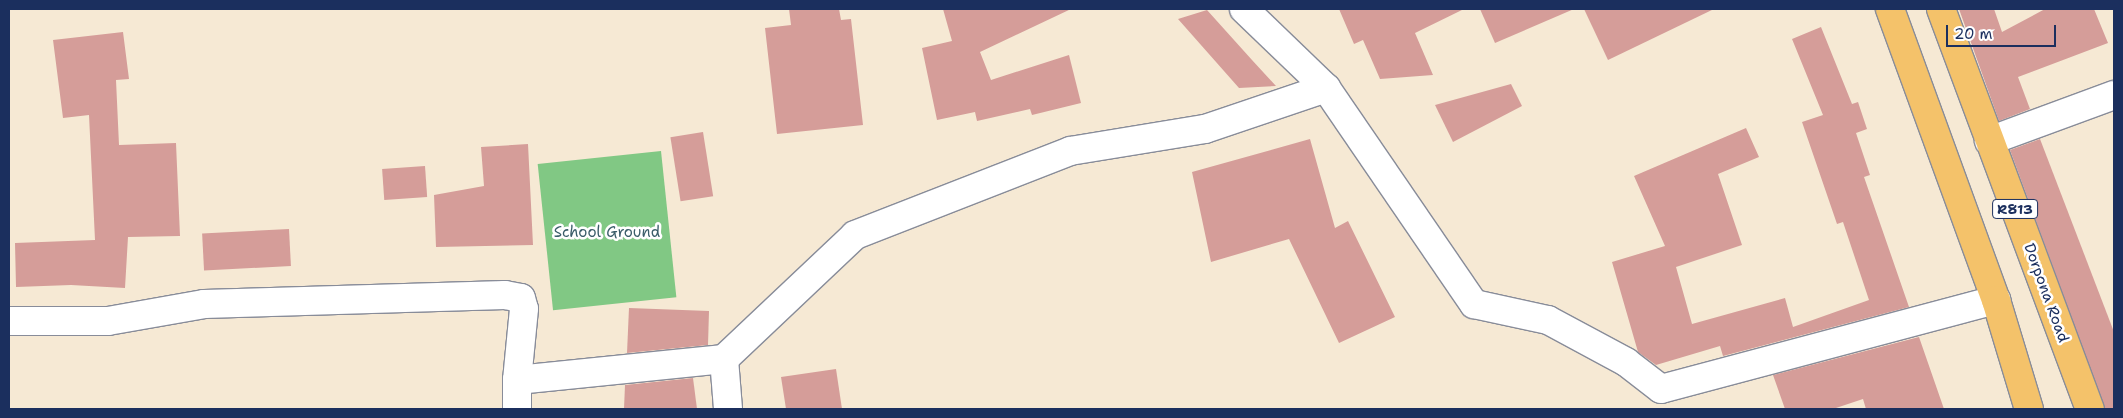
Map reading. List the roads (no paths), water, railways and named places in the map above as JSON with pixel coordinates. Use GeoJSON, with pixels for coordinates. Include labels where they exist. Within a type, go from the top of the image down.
{"type":"FeatureCollection","features":[{"type":"Feature","properties":{"kind":"main road"},"geometry":{"type":"LineString","coordinates":[[1890,9],[1996,300],[2029,409]]}},
{"type":"Feature","properties":{"kind":"main road","name":"Dorpona Road"},"geometry":{"type":"LineString","coordinates":[[1941,9],[2090,409]]}},
{"type":"Feature","properties":{"kind":"street"},"geometry":{"type":"LineString","coordinates":[[1244,9],[1326,88],[1474,304],[1548,320],[1626,362],[1664,399],[1996,300]]}},
{"type":"Feature","properties":{"kind":"street"},"geometry":{"type":"LineString","coordinates":[[517,380],[724,359],[854,235],[1070,151],[1205,129],[1326,88]]}},
{"type":"Feature","properties":{"kind":"street"},"geometry":{"type":"LineString","coordinates":[[1989,141],[2114,96]]}},
{"type":"Feature","properties":{"kind":"street"},"geometry":{"type":"LineString","coordinates":[[9,321],[108,322],[204,304],[506,295],[520,298],[524,309],[517,380],[517,409]]}},
{"type":"Feature","properties":{"kind":"street"},"geometry":{"type":"LineString","coordinates":[[724,359],[728,409]]}},
{"type":"Feature","properties":{"kind":"park label","name":"School Ground"},"geometry":{"type":"Point","coordinates":[607,233]}}]}
